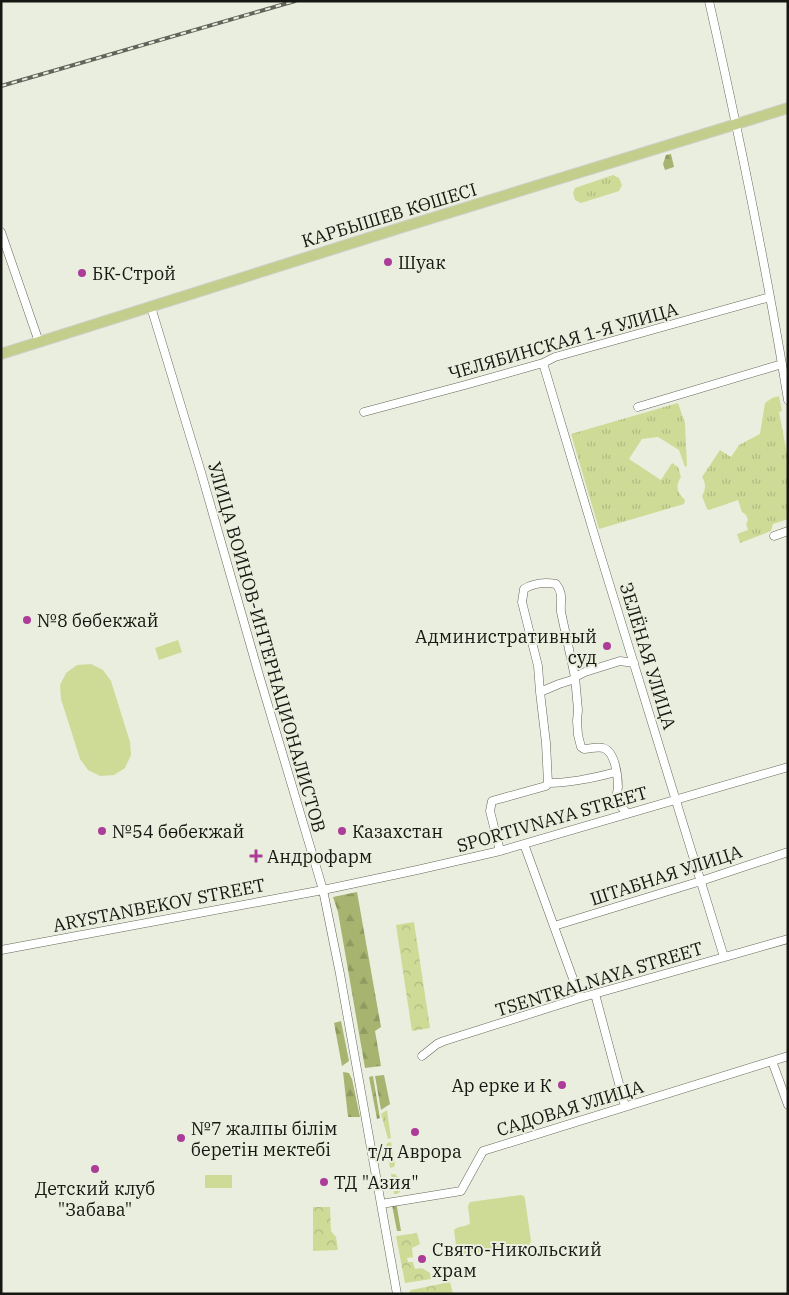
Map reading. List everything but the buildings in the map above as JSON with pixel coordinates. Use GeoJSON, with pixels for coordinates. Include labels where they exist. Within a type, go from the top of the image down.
{"type":"FeatureCollection","features":[{"type":"Feature","properties":{"kind":"main road","name":"КАРБЫШЕВ КӨШЕСІ"},"geometry":{"type":"LineString","coordinates":[[1,354],[788,108]]}},
{"type":"Feature","properties":{"kind":"street"},"geometry":{"type":"LineString","coordinates":[[709,1],[736,123],[788,400]]}},
{"type":"Feature","properties":{"kind":"street"},"geometry":{"type":"LineString","coordinates":[[1,232],[39,342]]}},
{"type":"Feature","properties":{"kind":"street","name":"ЧЕЛЯБИНСКАЯ 1-Я УЛИЦА"},"geometry":{"type":"LineString","coordinates":[[364,412],[543,363],[555,357],[770,297]]}},
{"type":"Feature","properties":{"kind":"street","name":"УЛИЦА ВОИНОВ-ИНТЕРНАЦИОНАЛИСТОВ"},"geometry":{"type":"LineString","coordinates":[[151,307],[211,505],[261,684],[323,890],[340,974],[397,1294]]}},
{"type":"Feature","properties":{"kind":"street","name":"ЗЕЛЁНАЯ УЛИЦА"},"geometry":{"type":"LineString","coordinates":[[543,363],[724,957]]}},
{"type":"Feature","properties":{"kind":"street"},"geometry":{"type":"LineString","coordinates":[[638,407],[782,364]]}},
{"type":"Feature","properties":{"kind":"street"},"geometry":{"type":"LineString","coordinates":[[774,536],[788,531]]}},
{"type":"Feature","properties":{"kind":"street"},"geometry":{"type":"LineString","coordinates":[[548,783],[538,666],[522,602],[524,589],[531,585],[551,583],[556,584],[562,596],[561,612],[576,677],[578,728],[581,747],[584,749],[598,747],[609,750],[614,760],[616,772],[617,802],[627,813]]}},
{"type":"Feature","properties":{"kind":"street"},"geometry":{"type":"LineString","coordinates":[[540,692],[620,660],[634,662]]}},
{"type":"Feature","properties":{"kind":"street","name":"SPORTIVNAYA STREET"},"geometry":{"type":"LineString","coordinates":[[323,890],[500,851],[788,767]]}},
{"type":"Feature","properties":{"kind":"street"},"geometry":{"type":"LineString","coordinates":[[500,851],[490,810],[492,801],[546,786],[548,783],[564,783],[590,779],[616,772]]}},
{"type":"Feature","properties":{"kind":"street"},"geometry":{"type":"LineString","coordinates":[[524,844],[580,998]]}},
{"type":"Feature","properties":{"kind":"street","name":"ШТАБНАЯ УЛИЦА"},"geometry":{"type":"LineString","coordinates":[[554,926],[788,852]]}},
{"type":"Feature","properties":{"kind":"street","name":"ARYSTANBEKOV STREET"},"geometry":{"type":"LineString","coordinates":[[1,950],[323,890]]}},
{"type":"Feature","properties":{"kind":"street","name":"TSENTRALNAYA STREET"},"geometry":{"type":"LineString","coordinates":[[422,1056],[444,1041],[580,998],[788,939]]}},
{"type":"Feature","properties":{"kind":"street"},"geometry":{"type":"LineString","coordinates":[[595,994],[626,1106]]}},
{"type":"Feature","properties":{"kind":"street","name":"САДОВАЯ УЛИЦА"},"geometry":{"type":"LineString","coordinates":[[381,1204],[461,1191],[482,1151],[788,1056]]}},
{"type":"Feature","properties":{"kind":"street"},"geometry":{"type":"LineString","coordinates":[[772,1061],[788,1105]]}},
{"type":"Feature","properties":{"kind":"green space"},"geometry":{"type":"Polygon","coordinates":[[[671,154],[674,167],[665,170],[663,164],[666,155],[671,154]]]}},
{"type":"Feature","properties":{"kind":"green space"},"geometry":{"type":"Polygon","coordinates":[[[613,175],[619,178],[622,185],[619,191],[581,203],[575,200],[573,193],[575,188],[613,175]]]}},
{"type":"Feature","properties":{"kind":"green space"},"geometry":{"type":"Polygon","coordinates":[[[779,396],[782,411],[779,412],[788,459],[788,519],[773,524],[771,531],[740,543],[737,534],[748,530],[746,524],[748,520],[742,512],[738,500],[709,510],[707,509],[702,496],[705,486],[702,477],[720,450],[731,457],[739,445],[760,434],[765,403],[779,396]]]}},
{"type":"Feature","properties":{"kind":"green space"},"geometry":{"type":"Polygon","coordinates":[[[678,403],[685,423],[687,466],[685,467],[679,450],[658,437],[642,439],[629,459],[661,480],[672,463],[678,467],[681,477],[678,489],[680,495],[685,500],[684,504],[599,529],[571,434],[678,403]]]}},
{"type":"Feature","properties":{"kind":"green space"},"geometry":{"type":"Polygon","coordinates":[[[178,640],[182,652],[159,660],[155,648],[178,640]]]}},
{"type":"Feature","properties":{"kind":"green space"},"geometry":{"type":"Polygon","coordinates":[[[91,664],[103,670],[111,681],[130,742],[131,755],[125,768],[114,775],[100,776],[88,770],[80,759],[61,699],[60,685],[66,673],[77,665],[91,664]]]}},
{"type":"Feature","properties":{"kind":"green space"},"geometry":{"type":"Polygon","coordinates":[[[357,892],[381,1027],[375,1031],[381,1066],[365,1068],[338,912],[333,897],[357,892]]]}},
{"type":"Feature","properties":{"kind":"green space"},"geometry":{"type":"Polygon","coordinates":[[[414,922],[430,1028],[412,1031],[396,925],[414,922]]]}},
{"type":"Feature","properties":{"kind":"green space"},"geometry":{"type":"Polygon","coordinates":[[[341,1021],[349,1061],[342,1066],[334,1023],[341,1021]]]}},
{"type":"Feature","properties":{"kind":"green space"},"geometry":{"type":"Polygon","coordinates":[[[343,1072],[349,1073],[352,1079],[360,1117],[348,1117],[343,1072]]]}},
{"type":"Feature","properties":{"kind":"green space"},"geometry":{"type":"Polygon","coordinates":[[[384,1075],[390,1104],[381,1110],[375,1076],[384,1075]]]}},
{"type":"Feature","properties":{"kind":"green space"},"geometry":{"type":"Polygon","coordinates":[[[373,1076],[380,1118],[377,1119],[369,1077],[373,1076]]]}},
{"type":"Feature","properties":{"kind":"green space"},"geometry":{"type":"Polygon","coordinates":[[[387,1110],[391,1138],[388,1139],[381,1114],[387,1110]]]}},
{"type":"Feature","properties":{"kind":"green space"},"geometry":{"type":"Polygon","coordinates":[[[391,1142],[395,1164],[394,1167],[390,1168],[386,1146],[387,1143],[391,1142]]]}},
{"type":"Feature","properties":{"kind":"green space"},"geometry":{"type":"Polygon","coordinates":[[[391,1174],[395,1174],[398,1177],[400,1192],[397,1194],[394,1194],[391,1174]]]}},
{"type":"Feature","properties":{"kind":"green space"},"geometry":{"type":"Polygon","coordinates":[[[205,1175],[232,1175],[232,1188],[205,1188],[205,1175]]]}},
{"type":"Feature","properties":{"kind":"green space"},"geometry":{"type":"Polygon","coordinates":[[[521,1195],[525,1199],[531,1241],[529,1245],[461,1255],[457,1253],[454,1230],[470,1223],[468,1206],[470,1202],[521,1195]]]}},
{"type":"Feature","properties":{"kind":"green space"},"geometry":{"type":"Polygon","coordinates":[[[396,1201],[401,1231],[397,1231],[392,1205],[396,1201]]]}},
{"type":"Feature","properties":{"kind":"green space"},"geometry":{"type":"Polygon","coordinates":[[[313,1207],[330,1207],[331,1231],[336,1237],[338,1250],[313,1251],[313,1207]]]}},
{"type":"Feature","properties":{"kind":"green space"},"geometry":{"type":"Polygon","coordinates":[[[417,1233],[420,1244],[412,1248],[413,1257],[407,1258],[408,1262],[413,1262],[415,1269],[422,1268],[430,1273],[431,1279],[405,1283],[396,1236],[417,1233]]]}},
{"type":"Feature","properties":{"kind":"green space"},"geometry":{"type":"Polygon","coordinates":[[[450,1282],[453,1294],[408,1294],[411,1290],[450,1282]]]}},
{"type":"Feature","properties":{"kind":"railway"},"geometry":{"type":"LineString","coordinates":[[1,86],[295,1]]}},
{"type":"Feature","properties":{"kind":"place","name":"Шуак"},"geometry":{"type":"Point","coordinates":[388,262]}},
{"type":"Feature","properties":{"kind":"place","name":"БК-Строй"},"geometry":{"type":"Point","coordinates":[82,273]}},
{"type":"Feature","properties":{"kind":"place","name":"№8 бөбекжай"},"geometry":{"type":"Point","coordinates":[27,620]}},
{"type":"Feature","properties":{"kind":"place","name":"Административный суд"},"geometry":{"type":"Point","coordinates":[607,646]}},
{"type":"Feature","properties":{"kind":"place","name":"№54 бөбекжай"},"geometry":{"type":"Point","coordinates":[102,831]}},
{"type":"Feature","properties":{"kind":"place","name":"Казахстан"},"geometry":{"type":"Point","coordinates":[342,831]}},
{"type":"Feature","properties":{"kind":"place","name":"Андрофарм"},"geometry":{"type":"Point","coordinates":[256,856]}},
{"type":"Feature","properties":{"kind":"place","name":"Ар ерке и К"},"geometry":{"type":"Point","coordinates":[562,1085]}},
{"type":"Feature","properties":{"kind":"place","name":"т/д Аврора"},"geometry":{"type":"Point","coordinates":[415,1132]}},
{"type":"Feature","properties":{"kind":"place","name":"№7 жалпы білім беретін мектебі"},"geometry":{"type":"Point","coordinates":[181,1138]}},
{"type":"Feature","properties":{"kind":"place","name":"Детский клуб \"Забава\""},"geometry":{"type":"Point","coordinates":[95,1169]}},
{"type":"Feature","properties":{"kind":"place","name":"ТД \"Азия\""},"geometry":{"type":"Point","coordinates":[324,1182]}},
{"type":"Feature","properties":{"kind":"place","name":"Свято-Никольский храм"},"geometry":{"type":"Point","coordinates":[422,1259]}}]}
